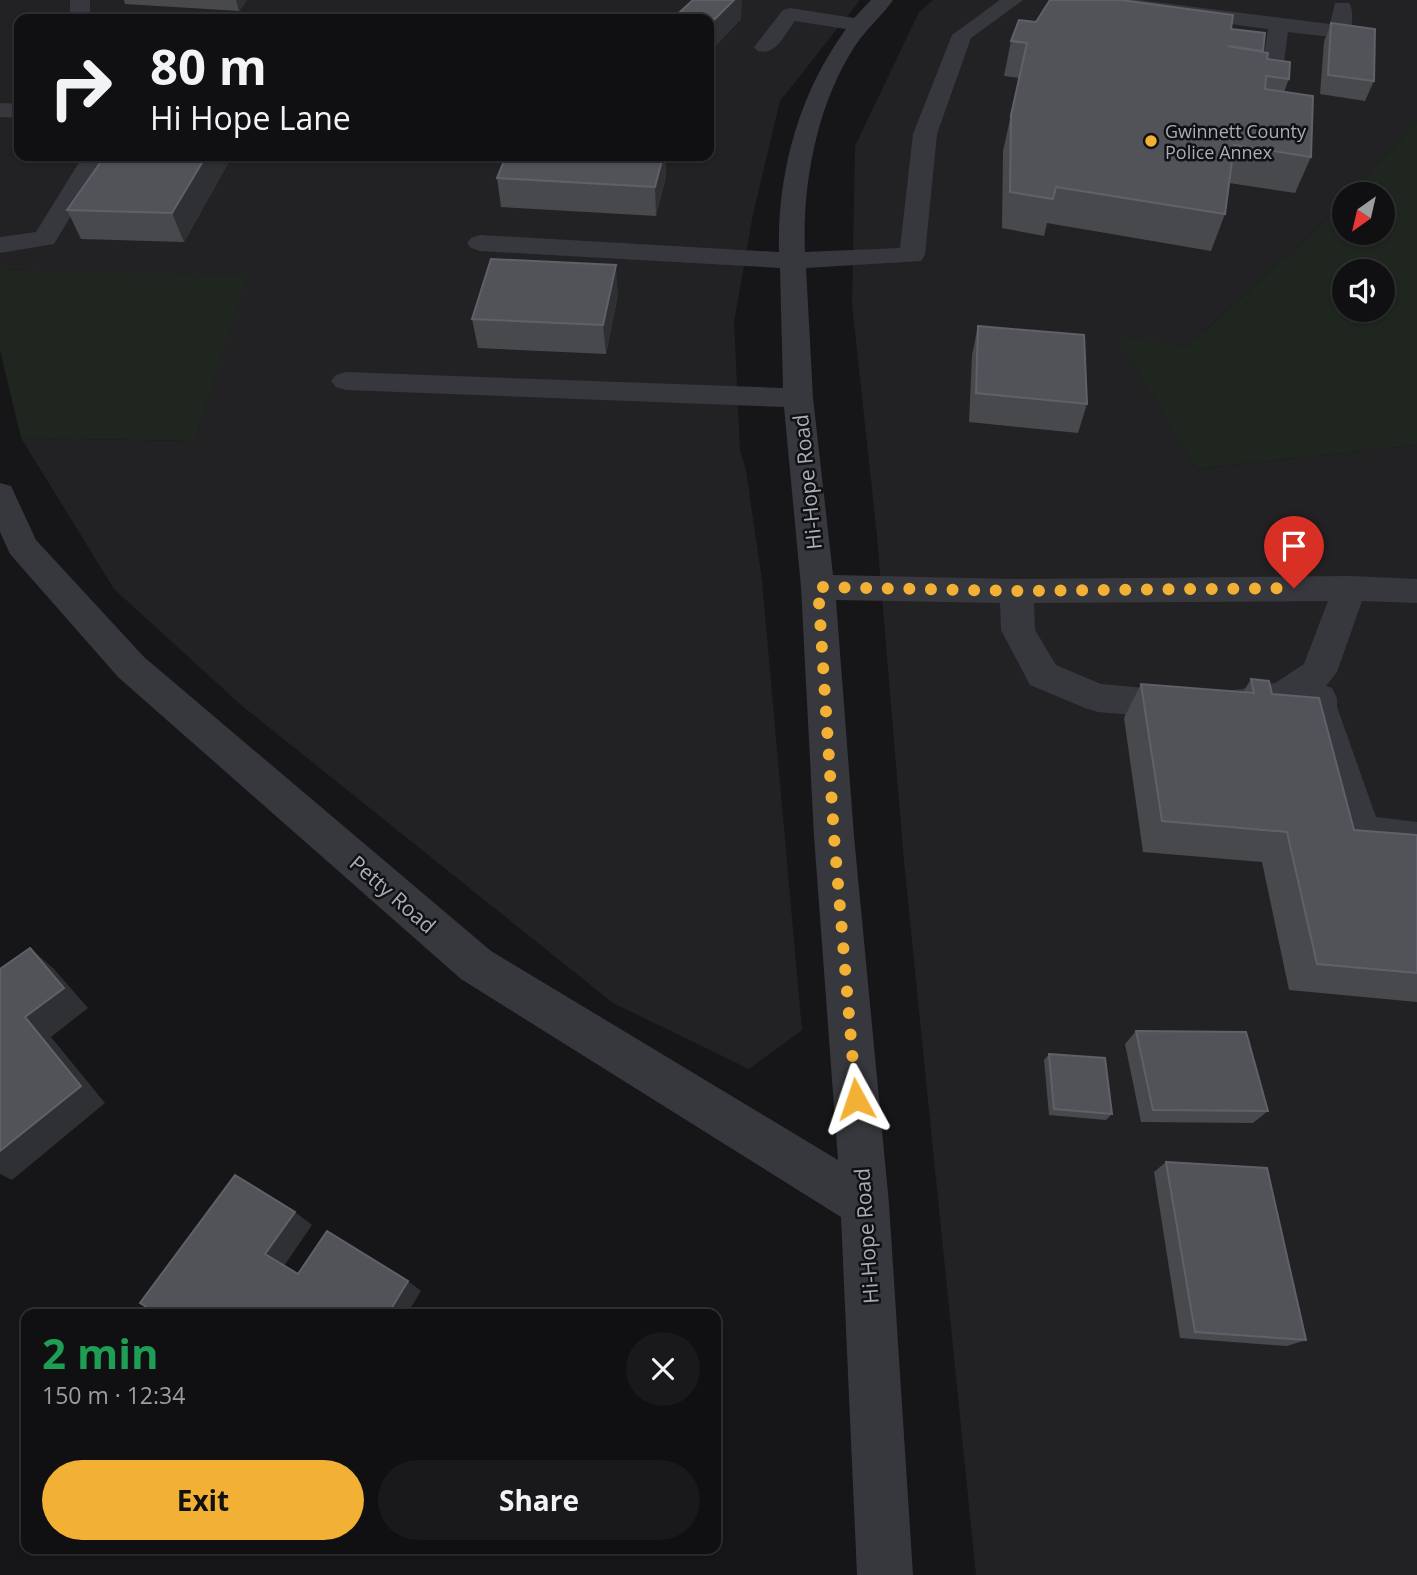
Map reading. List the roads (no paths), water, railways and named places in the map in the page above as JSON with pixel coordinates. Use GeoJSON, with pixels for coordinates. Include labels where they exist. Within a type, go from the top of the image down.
{"type":"FeatureCollection","features":[{"type":"Feature","properties":{"kind":"street"},"geometry":{"type":"LineString","coordinates":[[480,243],[791,261],[912,255],[925,134],[962,35],[1013,0]]}},
{"type":"Feature","properties":{"kind":"street"},"geometry":{"type":"LineString","coordinates":[[1092,0],[1340,32],[1342,3],[1316,3]]}},
{"type":"Feature","properties":{"kind":"street"},"geometry":{"type":"LineString","coordinates":[[770,1],[790,14],[872,12]]}},
{"type":"Feature","properties":{"kind":"street","name":"Hi-Hope Road"},"geometry":{"type":"LineString","coordinates":[[872,12],[843,48],[808,126],[795,174],[790,225],[798,398],[818,587],[834,836],[865,1205],[885,1575]]}},
{"type":"Feature","properties":{"kind":"street"},"geometry":{"type":"LineString","coordinates":[[765,47],[790,14]]}},
{"type":"Feature","properties":{"kind":"street"},"geometry":{"type":"LineString","coordinates":[[1270,85],[1279,25]]}},
{"type":"Feature","properties":{"kind":"street"},"geometry":{"type":"LineString","coordinates":[[0,245],[45,239],[92,161]]}},
{"type":"Feature","properties":{"kind":"street"},"geometry":{"type":"LineString","coordinates":[[346,381],[798,398]]}},
{"type":"Feature","properties":{"kind":"street","name":"Petty Road"},"geometry":{"type":"LineString","coordinates":[[0,494],[22,546],[131,667],[476,965],[865,1205]]}},
{"type":"Feature","properties":{"kind":"street"},"geometry":{"type":"LineString","coordinates":[[818,587],[1016,591],[1350,588],[1417,591]]}},
{"type":"Feature","properties":{"kind":"street"},"geometry":{"type":"LineString","coordinates":[[1350,588],[1319,672],[1319,707],[1361,832],[1417,839]]}},
{"type":"Feature","properties":{"kind":"street"},"geometry":{"type":"LineString","coordinates":[[1016,591],[1018,630],[1043,675],[1098,698],[1211,708],[1284,696],[1319,672]]}},
{"type":"Feature","properties":{"kind":"place","name":"Gwinnett County Police Annex"},"geometry":{"type":"Point","coordinates":[1151,141]}}]}
